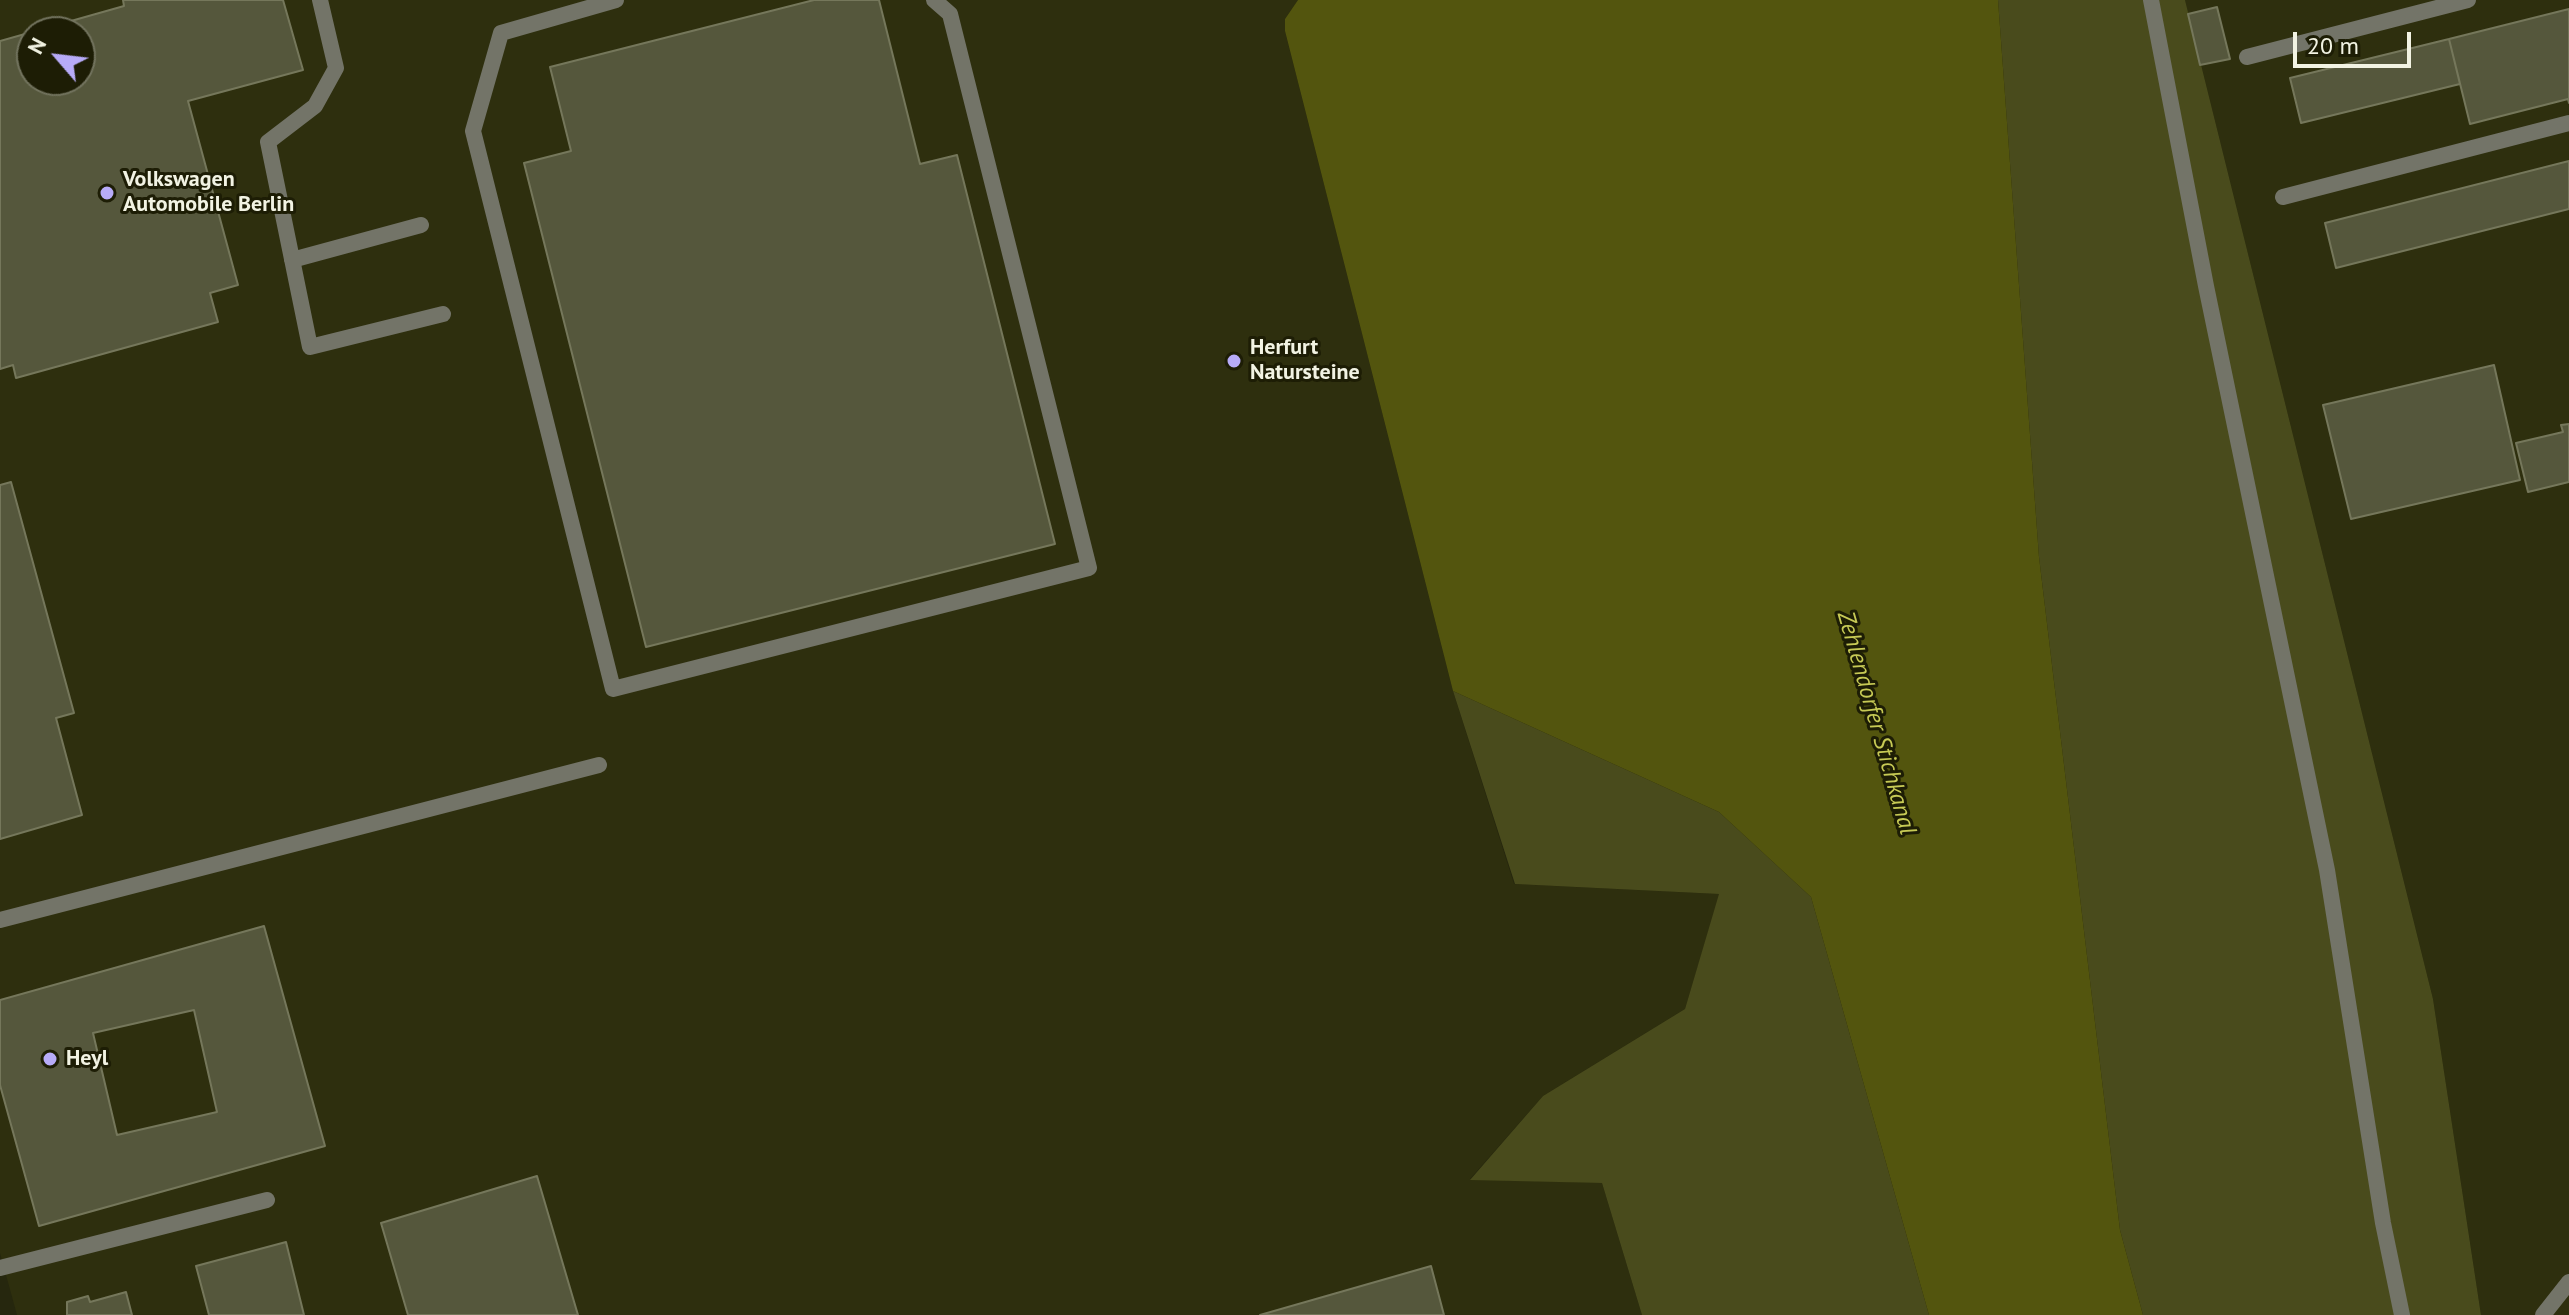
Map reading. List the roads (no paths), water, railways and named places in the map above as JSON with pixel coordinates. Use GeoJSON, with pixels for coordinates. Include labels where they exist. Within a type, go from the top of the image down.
{"type":"FeatureCollection","features":[{"type":"Feature","properties":{"kind":"lane"},"geometry":{"type":"LineString","coordinates":[[320,0],[336,68],[315,106],[268,142],[310,347],[443,314]]}},
{"type":"Feature","properties":{"kind":"lane"},"geometry":{"type":"LineString","coordinates":[[616,0],[572,5],[501,33],[473,131],[613,689],[1089,568],[950,14],[934,0]]}},
{"type":"Feature","properties":{"kind":"lane"},"geometry":{"type":"LineString","coordinates":[[2151,0],[2206,286],[2327,870],[2383,1223],[2402,1315]]}},
{"type":"Feature","properties":{"kind":"lane"},"geometry":{"type":"LineString","coordinates":[[2247,57],[2468,0]]}},
{"type":"Feature","properties":{"kind":"lane"},"geometry":{"type":"LineString","coordinates":[[2283,197],[2569,123]]}},
{"type":"Feature","properties":{"kind":"lane"},"geometry":{"type":"LineString","coordinates":[[292,260],[421,225]]}},
{"type":"Feature","properties":{"kind":"lane"},"geometry":{"type":"LineString","coordinates":[[0,920],[599,765]]}},
{"type":"Feature","properties":{"kind":"lane"},"geometry":{"type":"LineString","coordinates":[[0,1268],[267,1200]]}},
{"type":"Feature","properties":{"kind":"lane"},"geometry":{"type":"LineString","coordinates":[[2543,1315],[2569,1282]]}},
{"type":"Feature","properties":{"kind":"water","name":"Zehlendorfer Stichkanal"},"geometry":{"type":"Polygon","coordinates":[[[1298,0],[1998,0],[2039,557],[2120,1230],[2143,1315],[1929,1315],[1811,897],[1719,812],[1453,691],[1285,31],[1285,19],[1298,0]]]}},
{"type":"Feature","properties":{"kind":"place","name":"Volkswagen Automobile Berlin"},"geometry":{"type":"Point","coordinates":[107,193]}},
{"type":"Feature","properties":{"kind":"place","name":"Herfurt Natursteine"},"geometry":{"type":"Point","coordinates":[1234,361]}},
{"type":"Feature","properties":{"kind":"place","name":"Heyl"},"geometry":{"type":"Point","coordinates":[50,1059]}}]}
